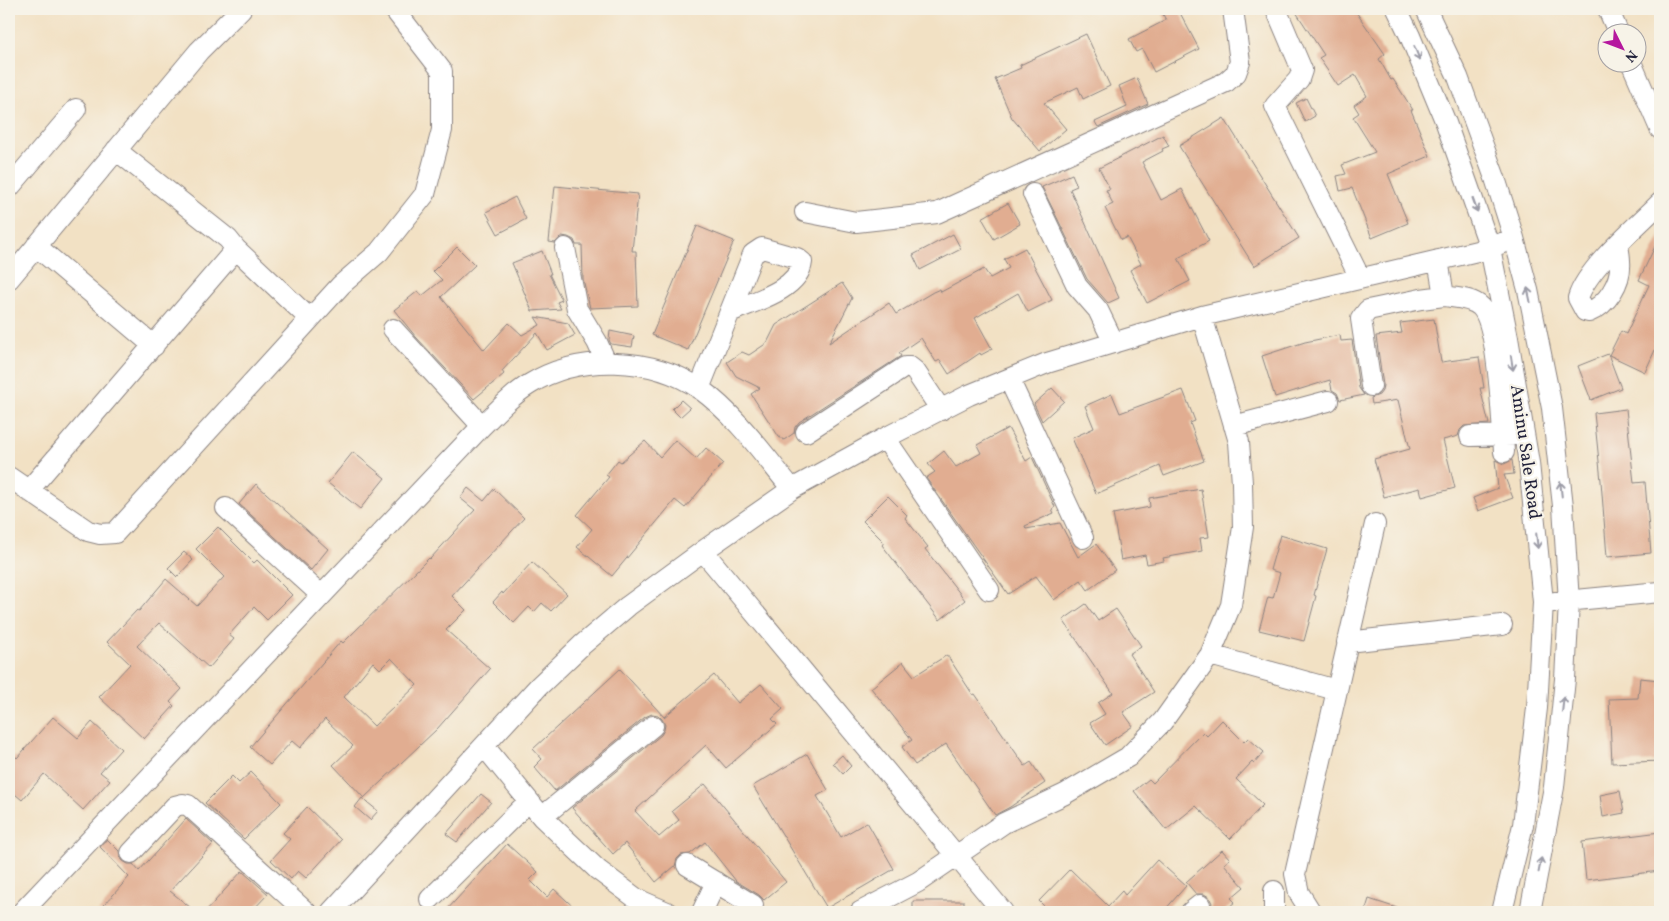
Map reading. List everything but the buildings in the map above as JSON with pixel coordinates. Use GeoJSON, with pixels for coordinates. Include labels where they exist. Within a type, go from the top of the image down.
{"type":"FeatureCollection","features":[{"type":"Feature","properties":{"kind":"street"},"geometry":{"type":"LineString","coordinates":[[9,279],[199,51],[241,9]]}},
{"type":"Feature","properties":{"kind":"street"},"geometry":{"type":"LineString","coordinates":[[9,476],[88,532],[100,534],[115,533],[341,285],[380,252],[425,194],[442,130],[442,71],[394,9]]}},
{"type":"Feature","properties":{"kind":"street"},"geometry":{"type":"LineString","coordinates":[[805,212],[856,222],[937,213],[1226,82],[1236,73],[1240,62],[1233,9]]}},
{"type":"Feature","properties":{"kind":"street"},"geometry":{"type":"LineString","coordinates":[[1276,9],[1302,70],[1299,79],[1275,106],[1360,278]]}},
{"type":"Feature","properties":{"kind":"street","name":"Aminu Sale Road"},"geometry":{"type":"LineString","coordinates":[[1397,9],[1446,123],[1490,248],[1508,338],[1529,463],[1543,602],[1537,708],[1523,825],[1502,912]]}},
{"type":"Feature","properties":{"kind":"street","name":"Aminu Sale Road"},"geometry":{"type":"LineString","coordinates":[[1426,9],[1458,77],[1495,178],[1514,238],[1528,290],[1552,408],[1563,506],[1569,602],[1565,679],[1554,787],[1530,912]]}},
{"type":"Feature","properties":{"kind":"street"},"geometry":{"type":"LineString","coordinates":[[1608,9],[1614,22]]}},
{"type":"Feature","properties":{"kind":"street"},"geometry":{"type":"LineString","coordinates":[[1635,72],[1660,129]]}},
{"type":"Feature","properties":{"kind":"street"},"geometry":{"type":"LineString","coordinates":[[9,188],[76,109]]}},
{"type":"Feature","properties":{"kind":"street"},"geometry":{"type":"LineString","coordinates":[[116,150],[228,239],[236,249],[310,319]]}},
{"type":"Feature","properties":{"kind":"street"},"geometry":{"type":"LineString","coordinates":[[1032,194],[1077,286],[1098,310],[1114,343]]}},
{"type":"Feature","properties":{"kind":"street"},"geometry":{"type":"LineString","coordinates":[[1618,246],[1660,203]]}},
{"type":"Feature","properties":{"kind":"street"},"geometry":{"type":"LineString","coordinates":[[331,912],[540,686],[582,645],[628,606],[703,551],[792,490],[885,438],[969,395],[1047,363],[1202,316],[1490,248],[1514,238]]}},
{"type":"Feature","properties":{"kind":"street"},"geometry":{"type":"LineString","coordinates":[[36,246],[154,346]]}},
{"type":"Feature","properties":{"kind":"street"},"geometry":{"type":"LineString","coordinates":[[565,248],[577,309],[597,342],[606,362]]}},
{"type":"Feature","properties":{"kind":"street"},"geometry":{"type":"LineString","coordinates":[[28,491],[236,249]]}},
{"type":"Feature","properties":{"kind":"street"},"geometry":{"type":"LineString","coordinates":[[1438,260],[1444,296]]}},
{"type":"Feature","properties":{"kind":"street"},"geometry":{"type":"LineString","coordinates":[[1371,386],[1361,319],[1368,310],[1444,296],[1467,300],[1481,307],[1490,325],[1500,380],[1503,443]]}},
{"type":"Feature","properties":{"kind":"street"},"geometry":{"type":"LineString","coordinates":[[699,389],[730,312]]}},
{"type":"Feature","properties":{"kind":"street"},"geometry":{"type":"LineString","coordinates":[[860,912],[918,882],[1004,823],[1065,794],[1128,757],[1163,721],[1210,655],[1231,605],[1243,527],[1242,483],[1240,450],[1202,316]]}},
{"type":"Feature","properties":{"kind":"street"},"geometry":{"type":"LineString","coordinates":[[392,329],[482,426]]}},
{"type":"Feature","properties":{"kind":"street"},"geometry":{"type":"LineString","coordinates":[[22,912],[482,426],[508,400],[531,384],[557,371],[606,362],[647,367],[676,377],[699,389],[737,423],[792,490]]}},
{"type":"Feature","properties":{"kind":"street"},"geometry":{"type":"LineString","coordinates":[[806,432],[905,367],[910,367],[915,371],[941,410]]}},
{"type":"Feature","properties":{"kind":"street"},"geometry":{"type":"LineString","coordinates":[[1009,379],[1083,538]]}},
{"type":"Feature","properties":{"kind":"street"},"geometry":{"type":"LineString","coordinates":[[1234,426],[1328,401]]}},
{"type":"Feature","properties":{"kind":"street"},"geometry":{"type":"LineString","coordinates":[[1470,436],[1503,443],[1524,435]]}},
{"type":"Feature","properties":{"kind":"street"},"geometry":{"type":"LineString","coordinates":[[885,438],[989,590]]}},
{"type":"Feature","properties":{"kind":"street"},"geometry":{"type":"LineString","coordinates":[[226,508],[321,595]]}},
{"type":"Feature","properties":{"kind":"street"},"geometry":{"type":"LineString","coordinates":[[1310,912],[1299,893],[1295,874],[1375,524]]}},
{"type":"Feature","properties":{"kind":"street"},"geometry":{"type":"LineString","coordinates":[[703,551],[1004,912]]}},
{"type":"Feature","properties":{"kind":"street"},"geometry":{"type":"LineString","coordinates":[[1543,602],[1569,602],[1660,592]]}},
{"type":"Feature","properties":{"kind":"street"},"geometry":{"type":"LineString","coordinates":[[1347,642],[1502,625]]}},
{"type":"Feature","properties":{"kind":"street"},"geometry":{"type":"LineString","coordinates":[[1210,655],[1336,690]]}},
{"type":"Feature","properties":{"kind":"street"},"geometry":{"type":"LineString","coordinates":[[542,817],[653,726]]}},
{"type":"Feature","properties":{"kind":"street"},"geometry":{"type":"LineString","coordinates":[[484,746],[542,817],[598,870],[637,899],[667,912]]}},
{"type":"Feature","properties":{"kind":"street"},"geometry":{"type":"LineString","coordinates":[[430,899],[529,801]]}},
{"type":"Feature","properties":{"kind":"street"},"geometry":{"type":"LineString","coordinates":[[131,853],[175,806],[188,805],[306,912]]}},
{"type":"Feature","properties":{"kind":"street"},"geometry":{"type":"LineString","coordinates":[[687,865],[752,905]]}},
{"type":"Feature","properties":{"kind":"street"},"geometry":{"type":"LineString","coordinates":[[702,912],[716,882]]}},
{"type":"Feature","properties":{"kind":"street"},"geometry":{"type":"LineString","coordinates":[[1274,891],[1274,912]]}}]}
